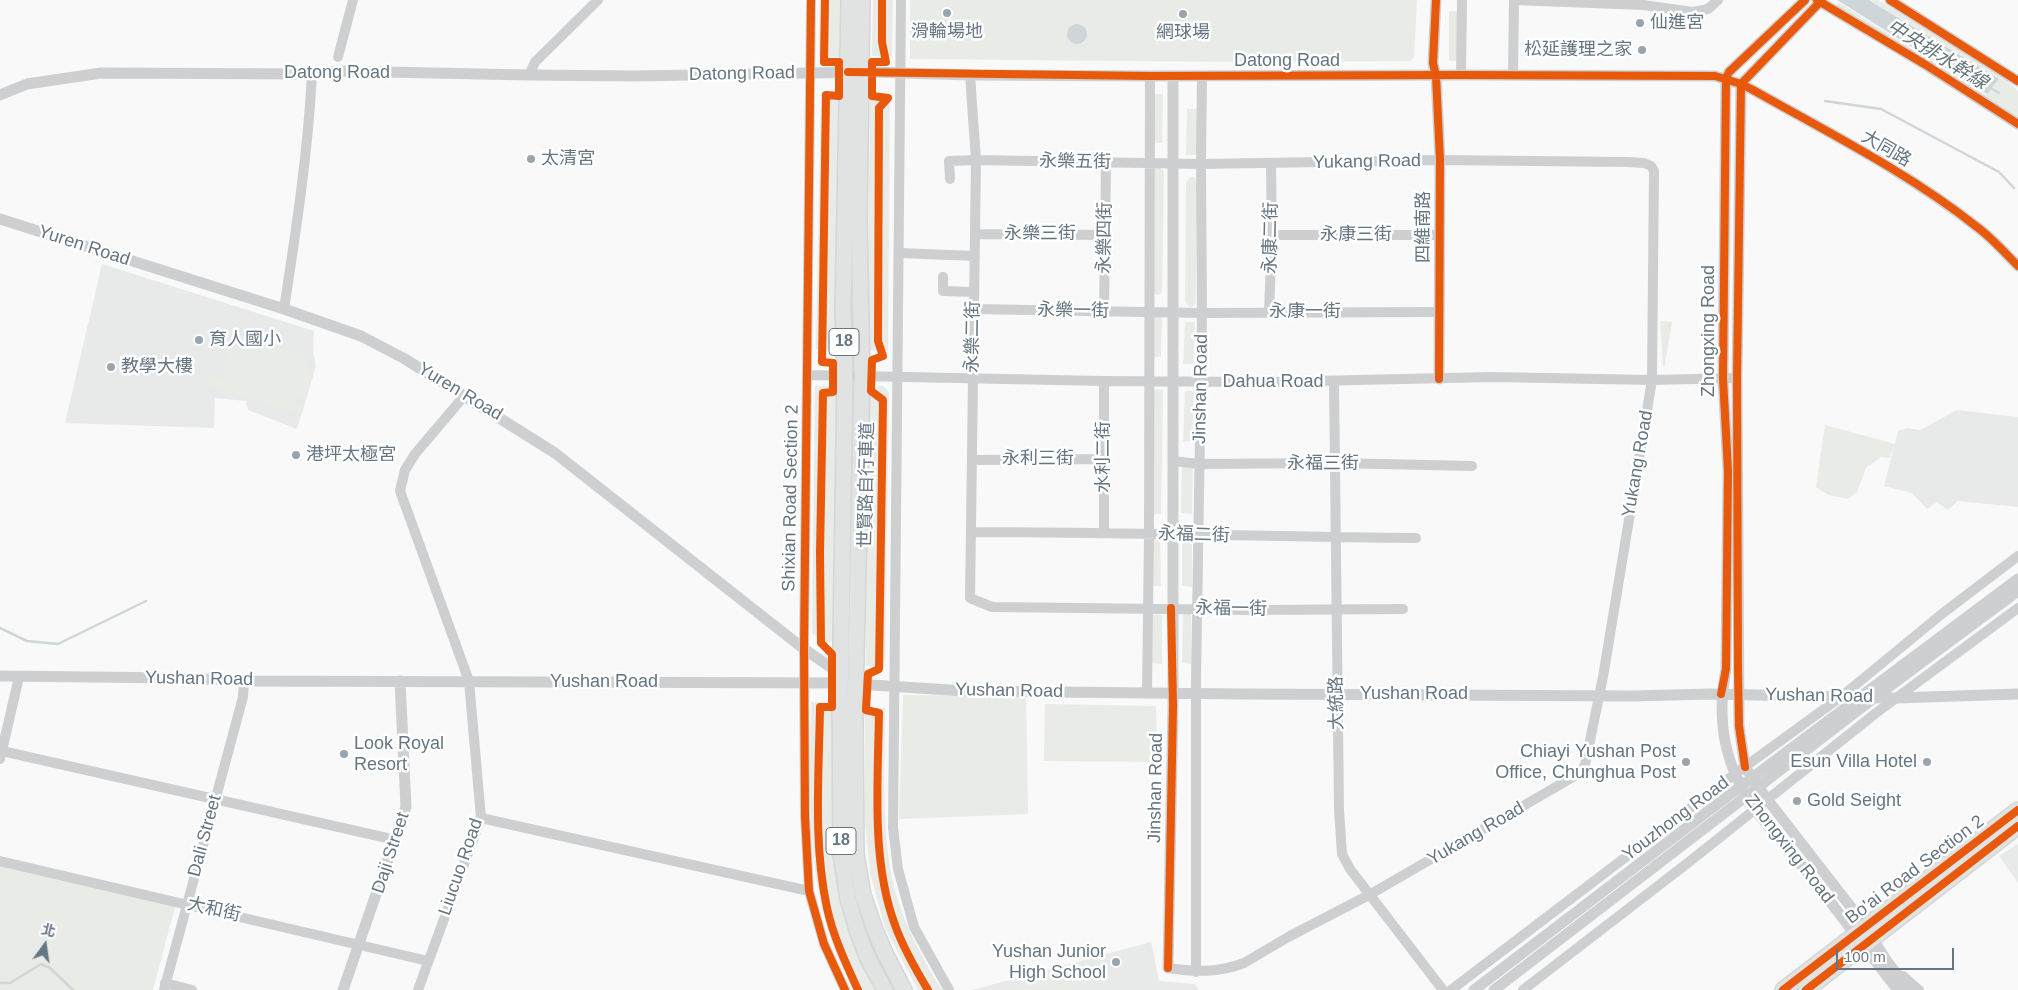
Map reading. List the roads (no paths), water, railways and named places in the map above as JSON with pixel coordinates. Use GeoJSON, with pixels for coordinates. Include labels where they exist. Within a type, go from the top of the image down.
{"type":"FeatureCollection","features":[{"type":"Feature","properties":{"kind":"main road","name":"18"},"geometry":{"type":"LineString","coordinates":[[849,0],[855,72],[862,376],[840,808],[842,863],[848,899],[868,959],[885,990]]}},
{"type":"Feature","properties":{"kind":"main road","name":"18"},"geometry":{"type":"LineString","coordinates":[[862,0],[855,72],[843,310],[846,681],[856,854],[863,895],[875,930],[904,990]]}},
{"type":"Feature","properties":{"kind":"main road","name":"Bo'ai Road Section 2"},"geometry":{"type":"LineString","coordinates":[[1806,990],[1864,937],[2018,810]]}},
{"type":"Feature","properties":{"kind":"main road","name":"Bo'ai Road Section 2"},"geometry":{"type":"LineString","coordinates":[[1783,990],[1864,937],[2018,826]]}},
{"type":"Feature","properties":{"kind":"street"},"geometry":{"type":"LineString","coordinates":[[338,58],[353,0]]}},
{"type":"Feature","properties":{"kind":"street"},"geometry":{"type":"LineString","coordinates":[[529,75],[536,62],[598,0]]}},
{"type":"Feature","properties":{"kind":"street","name":"Shixian Road Section 2"},"geometry":{"type":"LineString","coordinates":[[811,0],[804,649],[805,816],[809,891],[824,944],[845,990]]}},
{"type":"Feature","properties":{"kind":"street"},"geometry":{"type":"LineString","coordinates":[[901,0],[893,828],[898,869],[914,927],[948,990]]}},
{"type":"Feature","properties":{"kind":"street","name":"四維南路"},"geometry":{"type":"LineString","coordinates":[[1436,0],[1433,63],[1436,76],[1440,160],[1439,379]]}},
{"type":"Feature","properties":{"kind":"street"},"geometry":{"type":"LineString","coordinates":[[1461,75],[1462,0]]}},
{"type":"Feature","properties":{"kind":"street"},"geometry":{"type":"LineString","coordinates":[[1513,76],[1514,0],[1644,3],[1693,12],[1708,9],[1718,0]]}},
{"type":"Feature","properties":{"kind":"street"},"geometry":{"type":"LineString","coordinates":[[1726,78],[1729,72],[1805,0]]}},
{"type":"Feature","properties":{"kind":"street"},"geometry":{"type":"LineString","coordinates":[[1890,0],[2018,82]]}},
{"type":"Feature","properties":{"kind":"street"},"geometry":{"type":"LineString","coordinates":[[1741,84],[1820,1],[1926,65],[2018,124]]}},
{"type":"Feature","properties":{"kind":"street","name":"Datong Road"},"geometry":{"type":"LineString","coordinates":[[0,95],[27,84],[101,74],[312,74],[337,71],[529,75],[855,72],[970,75],[1715,76],[1726,78]]}},
{"type":"Feature","properties":{"kind":"street"},"geometry":{"type":"LineString","coordinates":[[284,309],[305,168],[312,74]]}},
{"type":"Feature","properties":{"kind":"street","name":"永樂二街"},"geometry":{"type":"LineString","coordinates":[[970,75],[976,160],[970,598]]}},
{"type":"Feature","properties":{"kind":"street"},"geometry":{"type":"LineString","coordinates":[[1147,693],[1150,76]]}},
{"type":"Feature","properties":{"kind":"street","name":"Jinshan Road"},"geometry":{"type":"LineString","coordinates":[[1168,968],[1173,535],[1173,76]]}},
{"type":"Feature","properties":{"kind":"street","name":"Jinshan Road"},"geometry":{"type":"LineString","coordinates":[[1196,972],[1196,693],[1202,313],[1202,76]]}},
{"type":"Feature","properties":{"kind":"street","name":"大同路"},"geometry":{"type":"LineString","coordinates":[[1726,78],[1741,84],[1894,171],[1943,202],[1982,231],[2018,266]]}},
{"type":"Feature","properties":{"kind":"street","name":"Zhongxing Road"},"geometry":{"type":"LineString","coordinates":[[1726,78],[1722,378],[1728,488],[1726,669],[1721,694],[1725,747],[1735,774],[1755,810],[1864,937]]}},
{"type":"Feature","properties":{"kind":"street","name":"Zhongxing Road"},"geometry":{"type":"LineString","coordinates":[[1741,84],[1737,378],[1739,726],[1745,767],[1864,937]]}},
{"type":"Feature","properties":{"kind":"street","name":"Yukang Road"},"geometry":{"type":"LineString","coordinates":[[1168,968],[1196,972],[1228,969],[1244,962],[1369,895],[1580,773],[1585,765],[1600,696],[1652,380],[1654,171],[1651,166],[1628,162],[1440,160],[1174,164]]}},
{"type":"Feature","properties":{"kind":"street","name":"永樂五街"},"geometry":{"type":"LineString","coordinates":[[950,179],[949,161],[1174,164]]}},
{"type":"Feature","properties":{"kind":"street","name":"永樂四街"},"geometry":{"type":"LineString","coordinates":[[1104,312],[1106,163]]}},
{"type":"Feature","properties":{"kind":"street","name":"永康二街"},"geometry":{"type":"LineString","coordinates":[[1269,312],[1272,235],[1271,164]]}},
{"type":"Feature","properties":{"kind":"street","name":"Yuren Road"},"geometry":{"type":"LineString","coordinates":[[0,219],[284,309],[361,336],[405,359],[555,453],[846,681]]}},
{"type":"Feature","properties":{"kind":"street","name":"永樂三街"},"geometry":{"type":"LineString","coordinates":[[975,234],[1105,235]]}},
{"type":"Feature","properties":{"kind":"street","name":"永康三街"},"geometry":{"type":"LineString","coordinates":[[1272,235],[1440,235]]}},
{"type":"Feature","properties":{"kind":"street"},"geometry":{"type":"LineString","coordinates":[[899,253],[975,256]]}},
{"type":"Feature","properties":{"kind":"street"},"geometry":{"type":"LineString","coordinates":[[943,277],[943,292],[974,292]]}},
{"type":"Feature","properties":{"kind":"street","name":"永樂一街"},"geometry":{"type":"LineString","coordinates":[[974,309],[1172,313]]}},
{"type":"Feature","properties":{"kind":"street","name":"永康一街"},"geometry":{"type":"LineString","coordinates":[[1172,313],[1438,312]]}},
{"type":"Feature","properties":{"kind":"street","name":"Dahua Road"},"geometry":{"type":"LineString","coordinates":[[808,375],[1104,381],[1334,382],[1493,377],[1652,380],[1737,378]]}},
{"type":"Feature","properties":{"kind":"street","name":"水利二街"},"geometry":{"type":"LineString","coordinates":[[1104,381],[1104,532]]}},
{"type":"Feature","properties":{"kind":"street","name":"大統路"},"geometry":{"type":"LineString","coordinates":[[1334,382],[1336,694],[1342,854],[1350,869],[1369,895],[1443,990]]}},
{"type":"Feature","properties":{"kind":"street","name":"Liucuo Road"},"geometry":{"type":"LineString","coordinates":[[418,990],[481,818],[469,681],[400,492],[405,470],[415,454],[465,395]]}},
{"type":"Feature","properties":{"kind":"street","name":"永利三街"},"geometry":{"type":"LineString","coordinates":[[972,460],[1104,459]]}},
{"type":"Feature","properties":{"kind":"street","name":"永福三街"},"geometry":{"type":"LineString","coordinates":[[1173,461],[1199,464],[1335,463],[1472,466]]}},
{"type":"Feature","properties":{"kind":"street","name":"永福二街"},"geometry":{"type":"LineString","coordinates":[[971,532],[1104,532],[1199,536],[1416,538]]}},
{"type":"Feature","properties":{"kind":"street","name":"Youzhong Road"},"geometry":{"type":"LineString","coordinates":[[1451,990],[1735,774],[1842,696],[1943,613],[2018,556]]}},
{"type":"Feature","properties":{"kind":"street","name":"Youzhong Road"},"geometry":{"type":"LineString","coordinates":[[1756,782],[1862,697],[2018,579]]}},
{"type":"Feature","properties":{"kind":"street","name":"Youzhong Road"},"geometry":{"type":"LineString","coordinates":[[1474,990],[2018,591]]}},
{"type":"Feature","properties":{"kind":"street","name":"永福一街"},"geometry":{"type":"LineString","coordinates":[[970,598],[992,607],[1403,609]]}},
{"type":"Feature","properties":{"kind":"street"},"geometry":{"type":"LineString","coordinates":[[1522,990],[1755,810],[1896,698],[2018,608]]}},
{"type":"Feature","properties":{"kind":"street","name":"Yushan Road"},"geometry":{"type":"LineString","coordinates":[[0,676],[182,678],[244,681],[400,680],[804,683],[846,681],[893,687],[964,691],[1147,693],[1600,696],[1721,694],[1813,698],[1842,696],[1896,698],[2018,694]]}},
{"type":"Feature","properties":{"kind":"street"},"geometry":{"type":"LineString","coordinates":[[19,677],[1,755],[215,799],[396,840]]}},
{"type":"Feature","properties":{"kind":"street","name":"Daji Street"},"geometry":{"type":"LineString","coordinates":[[343,990],[406,807],[400,680]]}},
{"type":"Feature","properties":{"kind":"street","name":"Dali Street"},"geometry":{"type":"LineString","coordinates":[[164,987],[243,697],[244,681]]}},
{"type":"Feature","properties":{"kind":"street","name":"Youzhong Road"},"geometry":{"type":"LineString","coordinates":[[1494,990],[1744,791]]}},
{"type":"Feature","properties":{"kind":"street"},"geometry":{"type":"LineString","coordinates":[[481,818],[809,891]]}},
{"type":"Feature","properties":{"kind":"street","name":"大和街"},"geometry":{"type":"LineString","coordinates":[[0,860],[428,961]]}},
{"type":"Feature","properties":{"kind":"street"},"geometry":{"type":"LineString","coordinates":[[1864,937],[1885,966],[1898,990]]}},
{"type":"Feature","properties":{"kind":"street"},"geometry":{"type":"LineString","coordinates":[[1885,966],[1894,990]]}},
{"type":"Feature","properties":{"kind":"street"},"geometry":{"type":"LineString","coordinates":[[1885,966],[1910,990]]}},
{"type":"Feature","properties":{"kind":"street"},"geometry":{"type":"LineString","coordinates":[[1885,966],[1919,990]]}},
{"type":"Feature","properties":{"kind":"street"},"geometry":{"type":"LineString","coordinates":[[164,987],[192,990]]}},
{"type":"Feature","properties":{"kind":"water"},"geometry":{"type":"Polygon","coordinates":[[[1837,0],[1869,0],[1999,79],[1987,94],[1837,0]]]}},
{"type":"Feature","properties":{"kind":"water"},"geometry":{"type":"Polygon","coordinates":[[[1073,24],[1081,24],[1087,30],[1087,38],[1081,44],[1073,44],[1067,38],[1067,30],[1073,24]]]}},
{"type":"Feature","properties":{"kind":"waterway","name":"中央排水幹線"},"geometry":{"type":"LineString","coordinates":[[1989,87],[1999,93]]}},
{"type":"Feature","properties":{"kind":"waterway"},"geometry":{"type":"LineString","coordinates":[[1825,101],[1881,109],[1999,172],[2014,188]]}},
{"type":"Feature","properties":{"kind":"waterway"},"geometry":{"type":"LineString","coordinates":[[0,628],[27,641],[58,644],[146,601]]}},
{"type":"Feature","properties":{"kind":"waterway"},"geometry":{"type":"LineString","coordinates":[[0,983],[10,983],[41,964],[50,968],[73,990]]}},
{"type":"Feature","properties":{"kind":"place","name":"滑輪場地"},"geometry":{"type":"Point","coordinates":[947,13]}},
{"type":"Feature","properties":{"kind":"place","name":"網球場"},"geometry":{"type":"Point","coordinates":[1183,14]}},
{"type":"Feature","properties":{"kind":"place","name":"仙進宮"},"geometry":{"type":"Point","coordinates":[1640,23]}},
{"type":"Feature","properties":{"kind":"place","name":"松延護理之家"},"geometry":{"type":"Point","coordinates":[1642,50]}},
{"type":"Feature","properties":{"kind":"place","name":"太清宮"},"geometry":{"type":"Point","coordinates":[531,159]}},
{"type":"Feature","properties":{"kind":"place","name":"育人國小"},"geometry":{"type":"Point","coordinates":[199,340]}},
{"type":"Feature","properties":{"kind":"place","name":"教學大樓"},"geometry":{"type":"Point","coordinates":[111,367]}},
{"type":"Feature","properties":{"kind":"place","name":"港坪太極宮"},"geometry":{"type":"Point","coordinates":[296,455]}},
{"type":"Feature","properties":{"kind":"place","name":"Look Royal Resort"},"geometry":{"type":"Point","coordinates":[344,754]}},
{"type":"Feature","properties":{"kind":"place","name":"Chiayi Yushan Post Office, Chunghua Post"},"geometry":{"type":"Point","coordinates":[1686,762]}},
{"type":"Feature","properties":{"kind":"place","name":"Esun Villa Hotel"},"geometry":{"type":"Point","coordinates":[1927,762]}},
{"type":"Feature","properties":{"kind":"place","name":"Gold Seight"},"geometry":{"type":"Point","coordinates":[1797,801]}},
{"type":"Feature","properties":{"kind":"place","name":"Yushan Junior High School"},"geometry":{"type":"Point","coordinates":[1116,962]}}]}
